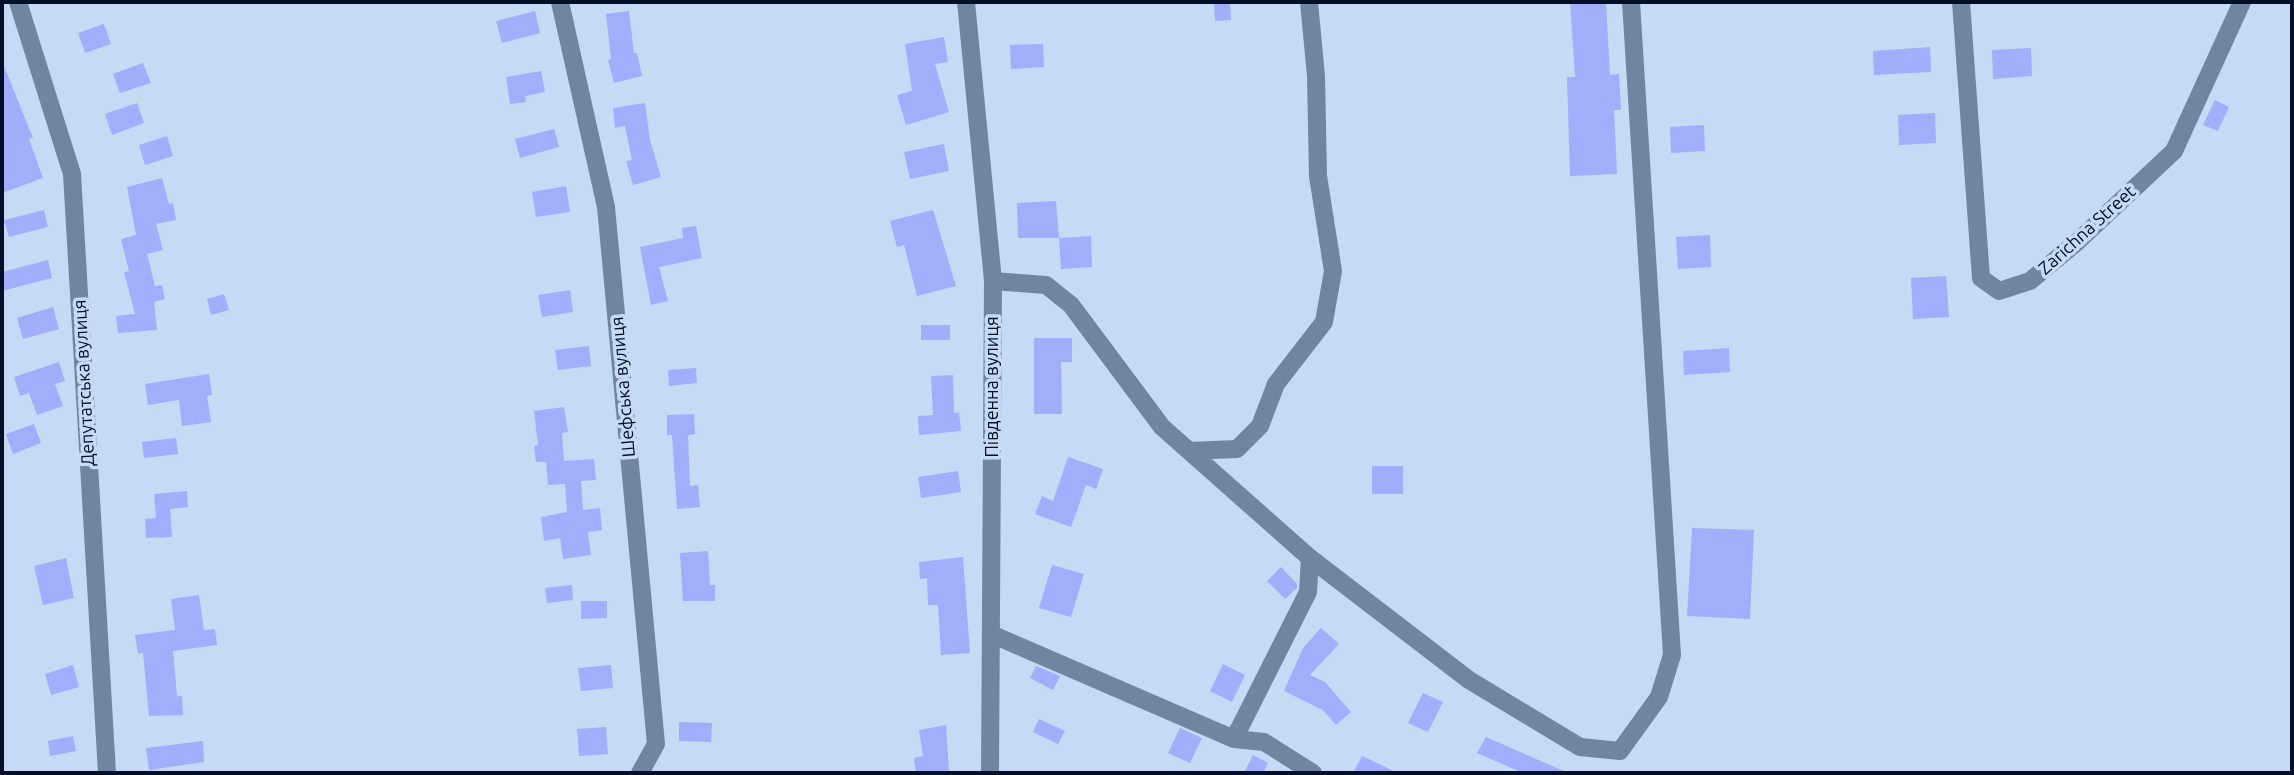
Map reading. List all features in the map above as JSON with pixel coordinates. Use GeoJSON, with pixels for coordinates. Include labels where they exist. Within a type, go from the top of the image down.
{"type":"FeatureCollection","features":[{"type":"Feature","properties":{"kind":"street","name":"Депутатська вулиця"},"geometry":{"type":"LineString","coordinates":[[18,2],[72,174],[107,773]]}},
{"type":"Feature","properties":{"kind":"street","name":"Шефська вулиця"},"geometry":{"type":"LineString","coordinates":[[560,2],[606,207],[656,744],[640,773]]}},
{"type":"Feature","properties":{"kind":"street","name":"Південна вулиця"},"geometry":{"type":"LineString","coordinates":[[966,2],[993,281],[990,773]]}},
{"type":"Feature","properties":{"kind":"street"},"geometry":{"type":"LineString","coordinates":[[1189,451],[1237,449],[1259,426],[1276,384],[1324,322],[1333,271],[1318,176],[1316,76],[1309,2]]}},
{"type":"Feature","properties":{"kind":"street"},"geometry":{"type":"LineString","coordinates":[[993,281],[1046,285],[1071,305],[1161,427],[1310,558],[1469,680],[1580,747],[1620,751],[1659,697],[1672,655],[1631,2]]}},
{"type":"Feature","properties":{"kind":"street","name":"Zarichna Street"},"geometry":{"type":"LineString","coordinates":[[1961,2],[1981,278],[1999,291],[2030,281],[2077,242],[2174,151],[2242,2]]}},
{"type":"Feature","properties":{"kind":"street"},"geometry":{"type":"LineString","coordinates":[[1234,739],[1308,592],[1310,558]]}},
{"type":"Feature","properties":{"kind":"street"},"geometry":{"type":"LineString","coordinates":[[991,634],[1234,739],[1264,743],[1313,773]]}},
{"type":"Feature","properties":{"kind":"building"},"geometry":{"type":"Polygon","coordinates":[[[1214,2],[1230,2],[1231,20],[1215,21],[1214,2]]]}},
{"type":"Feature","properties":{"kind":"building"},"geometry":{"type":"Polygon","coordinates":[[[1570,2],[1606,2],[1610,75],[1619,74],[1621,110],[1614,110],[1617,174],[1570,176],[1567,77],[1575,77],[1570,2]]]}},
{"type":"Feature","properties":{"kind":"building"},"geometry":{"type":"Polygon","coordinates":[[[535,11],[540,33],[502,43],[496,21],[535,11]]]}},
{"type":"Feature","properties":{"kind":"building"},"geometry":{"type":"Polygon","coordinates":[[[629,11],[634,53],[637,53],[642,76],[614,83],[608,60],[611,59],[606,14],[629,11]]]}},
{"type":"Feature","properties":{"kind":"building"},"geometry":{"type":"Polygon","coordinates":[[[104,24],[111,44],[85,53],[78,33],[104,24]]]}},
{"type":"Feature","properties":{"kind":"building"},"geometry":{"type":"Polygon","coordinates":[[[944,37],[948,62],[935,64],[949,112],[906,125],[897,95],[912,91],[905,44],[944,37]]]}},
{"type":"Feature","properties":{"kind":"building"},"geometry":{"type":"Polygon","coordinates":[[[1043,44],[1044,67],[1011,69],[1010,45],[1043,44]]]}},
{"type":"Feature","properties":{"kind":"building"},"geometry":{"type":"Polygon","coordinates":[[[1930,47],[1931,72],[1874,75],[1873,51],[1930,47]]]}},
{"type":"Feature","properties":{"kind":"building"},"geometry":{"type":"Polygon","coordinates":[[[2031,48],[2032,76],[1993,79],[1992,50],[2031,48]]]}},
{"type":"Feature","properties":{"kind":"building"},"geometry":{"type":"Polygon","coordinates":[[[2,61],[33,138],[29,139],[43,178],[2,193],[2,61]]]}},
{"type":"Feature","properties":{"kind":"building"},"geometry":{"type":"Polygon","coordinates":[[[143,63],[151,83],[120,93],[113,74],[143,63]]]}},
{"type":"Feature","properties":{"kind":"building"},"geometry":{"type":"Polygon","coordinates":[[[541,71],[545,92],[525,96],[526,102],[510,104],[506,77],[541,71]]]}},
{"type":"Feature","properties":{"kind":"building"},"geometry":{"type":"Polygon","coordinates":[[[2215,100],[2229,107],[2218,131],[2203,125],[2215,100]]]}},
{"type":"Feature","properties":{"kind":"building"},"geometry":{"type":"Polygon","coordinates":[[[137,103],[144,123],[112,135],[105,114],[137,103]]]}},
{"type":"Feature","properties":{"kind":"building"},"geometry":{"type":"Polygon","coordinates":[[[645,103],[650,140],[661,177],[633,185],[626,161],[632,160],[625,126],[615,128],[613,108],[645,103]]]}},
{"type":"Feature","properties":{"kind":"building"},"geometry":{"type":"Polygon","coordinates":[[[1935,113],[1936,143],[1899,145],[1898,115],[1935,113]]]}},
{"type":"Feature","properties":{"kind":"building"},"geometry":{"type":"Polygon","coordinates":[[[1704,125],[1705,151],[1671,153],[1670,127],[1704,125]]]}},
{"type":"Feature","properties":{"kind":"building"},"geometry":{"type":"Polygon","coordinates":[[[554,129],[559,147],[520,158],[515,139],[554,129]]]}},
{"type":"Feature","properties":{"kind":"building"},"geometry":{"type":"Polygon","coordinates":[[[167,136],[173,156],[145,165],[139,145],[167,136]]]}},
{"type":"Feature","properties":{"kind":"building"},"geometry":{"type":"Polygon","coordinates":[[[944,144],[949,171],[910,179],[904,152],[944,144]]]}},
{"type":"Feature","properties":{"kind":"building"},"geometry":{"type":"Polygon","coordinates":[[[162,178],[169,204],[173,203],[176,220],[156,224],[163,250],[147,254],[155,286],[162,285],[165,299],[154,302],[157,330],[118,333],[116,316],[135,314],[124,272],[129,271],[121,239],[136,235],[127,187],[162,178]]]}},
{"type":"Feature","properties":{"kind":"building"},"geometry":{"type":"Polygon","coordinates":[[[566,186],[570,212],[536,217],[532,192],[566,186]]]}},
{"type":"Feature","properties":{"kind":"building"},"geometry":{"type":"Polygon","coordinates":[[[1056,201],[1059,238],[1018,238],[1017,203],[1056,201]]]}},
{"type":"Feature","properties":{"kind":"building"},"geometry":{"type":"Polygon","coordinates":[[[44,210],[48,227],[9,237],[4,220],[44,210]]]}},
{"type":"Feature","properties":{"kind":"building"},"geometry":{"type":"Polygon","coordinates":[[[933,210],[956,286],[917,296],[904,245],[897,247],[890,221],[933,210]]]}},
{"type":"Feature","properties":{"kind":"building"},"geometry":{"type":"Polygon","coordinates":[[[696,226],[702,258],[659,267],[668,301],[651,305],[640,247],[683,238],[682,228],[696,226]]]}},
{"type":"Feature","properties":{"kind":"building"},"geometry":{"type":"Polygon","coordinates":[[[1710,235],[1711,267],[1678,269],[1676,237],[1710,235]]]}},
{"type":"Feature","properties":{"kind":"building"},"geometry":{"type":"Polygon","coordinates":[[[1091,236],[1092,267],[1061,269],[1059,238],[1091,236]]]}},
{"type":"Feature","properties":{"kind":"building"},"geometry":{"type":"Polygon","coordinates":[[[48,260],[52,278],[2,291],[2,272],[48,260]]]}},
{"type":"Feature","properties":{"kind":"building"},"geometry":{"type":"Polygon","coordinates":[[[1946,276],[1949,317],[1913,319],[1911,278],[1946,276]]]}},
{"type":"Feature","properties":{"kind":"building"},"geometry":{"type":"Polygon","coordinates":[[[570,290],[573,312],[542,317],[538,295],[570,290]]]}},
{"type":"Feature","properties":{"kind":"building"},"geometry":{"type":"Polygon","coordinates":[[[224,294],[229,310],[211,315],[207,299],[224,294]]]}},
{"type":"Feature","properties":{"kind":"building"},"geometry":{"type":"Polygon","coordinates":[[[53,307],[59,329],[23,339],[17,318],[53,307]]]}},
{"type":"Feature","properties":{"kind":"building"},"geometry":{"type":"Polygon","coordinates":[[[921,325],[950,325],[950,340],[921,340],[921,325]]]}},
{"type":"Feature","properties":{"kind":"building"},"geometry":{"type":"Polygon","coordinates":[[[1034,338],[1072,338],[1072,362],[1061,362],[1062,414],[1034,414],[1034,338]]]}},
{"type":"Feature","properties":{"kind":"building"},"geometry":{"type":"Polygon","coordinates":[[[589,346],[591,366],[558,370],[555,350],[589,346]]]}},
{"type":"Feature","properties":{"kind":"building"},"geometry":{"type":"Polygon","coordinates":[[[1729,348],[1730,372],[1684,375],[1683,351],[1729,348]]]}},
{"type":"Feature","properties":{"kind":"building"},"geometry":{"type":"Polygon","coordinates":[[[59,362],[65,381],[55,384],[63,406],[37,415],[29,393],[20,396],[14,377],[59,362]]]}},
{"type":"Feature","properties":{"kind":"building"},"geometry":{"type":"Polygon","coordinates":[[[696,368],[697,383],[669,386],[668,370],[696,368]]]}},
{"type":"Feature","properties":{"kind":"building"},"geometry":{"type":"Polygon","coordinates":[[[209,374],[212,395],[207,396],[211,422],[182,426],[179,400],[148,405],[145,384],[209,374]]]}},
{"type":"Feature","properties":{"kind":"building"},"geometry":{"type":"Polygon","coordinates":[[[953,375],[954,413],[959,412],[961,431],[919,435],[918,416],[933,415],[931,376],[953,375]]]}},
{"type":"Feature","properties":{"kind":"building"},"geometry":{"type":"Polygon","coordinates":[[[564,407],[568,432],[562,433],[564,461],[594,459],[596,480],[581,481],[583,510],[600,508],[602,530],[588,532],[591,555],[563,559],[560,538],[544,541],[541,517],[567,512],[565,484],[548,485],[546,462],[536,462],[534,446],[538,445],[534,411],[564,407]]]}},
{"type":"Feature","properties":{"kind":"building"},"geometry":{"type":"Polygon","coordinates":[[[694,414],[695,434],[688,435],[690,486],[698,485],[700,507],[677,509],[672,435],[667,435],[667,415],[694,414]]]}},
{"type":"Feature","properties":{"kind":"building"},"geometry":{"type":"Polygon","coordinates":[[[34,424],[41,443],[13,454],[6,434],[34,424]]]}},
{"type":"Feature","properties":{"kind":"building"},"geometry":{"type":"Polygon","coordinates":[[[176,438],[178,454],[144,458],[142,442],[176,438]]]}},
{"type":"Feature","properties":{"kind":"building"},"geometry":{"type":"Polygon","coordinates":[[[1068,457],[1103,469],[1096,489],[1086,485],[1071,527],[1035,514],[1042,496],[1053,501],[1068,457]]]}},
{"type":"Feature","properties":{"kind":"building"},"geometry":{"type":"Polygon","coordinates":[[[1372,466],[1403,466],[1403,494],[1372,494],[1372,466]]]}},
{"type":"Feature","properties":{"kind":"building"},"geometry":{"type":"Polygon","coordinates":[[[958,471],[961,492],[921,498],[918,477],[958,471]]]}},
{"type":"Feature","properties":{"kind":"building"},"geometry":{"type":"Polygon","coordinates":[[[187,491],[188,507],[170,509],[172,537],[146,538],[145,519],[156,518],[154,494],[187,491]]]}},
{"type":"Feature","properties":{"kind":"building"},"geometry":{"type":"Polygon","coordinates":[[[1692,528],[1754,530],[1750,619],[1687,616],[1692,528]]]}},
{"type":"Feature","properties":{"kind":"building"},"geometry":{"type":"Polygon","coordinates":[[[708,551],[710,585],[715,585],[715,601],[683,601],[680,553],[708,551]]]}},
{"type":"Feature","properties":{"kind":"building"},"geometry":{"type":"Polygon","coordinates":[[[963,557],[970,653],[941,655],[938,605],[928,605],[927,578],[920,579],[919,562],[963,557]]]}},
{"type":"Feature","properties":{"kind":"building"},"geometry":{"type":"Polygon","coordinates":[[[66,558],[74,598],[43,605],[34,566],[66,558]]]}},
{"type":"Feature","properties":{"kind":"building"},"geometry":{"type":"Polygon","coordinates":[[[1052,565],[1084,574],[1071,617],[1039,608],[1052,565]]]}},
{"type":"Feature","properties":{"kind":"building"},"geometry":{"type":"Polygon","coordinates":[[[1281,567],[1297,584],[1297,588],[1285,599],[1267,581],[1281,567]]]}},
{"type":"Feature","properties":{"kind":"building"},"geometry":{"type":"Polygon","coordinates":[[[572,585],[573,600],[547,603],[545,588],[572,585]]]}},
{"type":"Feature","properties":{"kind":"building"},"geometry":{"type":"Polygon","coordinates":[[[199,595],[204,630],[215,629],[217,645],[173,651],[177,696],[182,696],[183,715],[149,716],[143,653],[138,654],[135,635],[175,630],[171,599],[199,595]]]}},
{"type":"Feature","properties":{"kind":"building"},"geometry":{"type":"Polygon","coordinates":[[[581,601],[607,601],[607,618],[581,619],[581,601]]]}},
{"type":"Feature","properties":{"kind":"building"},"geometry":{"type":"Polygon","coordinates":[[[1321,628],[1339,644],[1310,675],[1325,682],[1351,712],[1336,725],[1323,710],[1284,691],[1303,648],[1321,628]]]}},
{"type":"Feature","properties":{"kind":"building"},"geometry":{"type":"Polygon","coordinates":[[[1223,664],[1245,675],[1232,702],[1210,691],[1223,664]]]}},
{"type":"Feature","properties":{"kind":"building"},"geometry":{"type":"Polygon","coordinates":[[[73,665],[79,687],[51,695],[45,674],[73,665]]]}},
{"type":"Feature","properties":{"kind":"building"},"geometry":{"type":"Polygon","coordinates":[[[611,665],[613,688],[581,691],[578,668],[611,665]]]}},
{"type":"Feature","properties":{"kind":"building"},"geometry":{"type":"Polygon","coordinates":[[[1036,666],[1060,676],[1053,690],[1030,678],[1036,666]]]}},
{"type":"Feature","properties":{"kind":"building"},"geometry":{"type":"Polygon","coordinates":[[[1423,693],[1443,702],[1428,732],[1408,723],[1423,693]]]}},
{"type":"Feature","properties":{"kind":"building"},"geometry":{"type":"Polygon","coordinates":[[[1039,719],[1065,731],[1058,744],[1033,732],[1039,719]]]}},
{"type":"Feature","properties":{"kind":"building"},"geometry":{"type":"Polygon","coordinates":[[[679,722],[712,723],[711,742],[679,741],[679,722]]]}},
{"type":"Feature","properties":{"kind":"building"},"geometry":{"type":"Polygon","coordinates":[[[946,725],[949,772],[916,773],[914,758],[923,756],[919,730],[946,725]]]}},
{"type":"Feature","properties":{"kind":"building"},"geometry":{"type":"Polygon","coordinates":[[[606,727],[608,754],[579,756],[577,729],[606,727]]]}},
{"type":"Feature","properties":{"kind":"building"},"geometry":{"type":"Polygon","coordinates":[[[1180,728],[1202,738],[1190,763],[1168,753],[1180,728]]]}},
{"type":"Feature","properties":{"kind":"building"},"geometry":{"type":"Polygon","coordinates":[[[73,736],[76,751],[50,756],[48,741],[73,736]]]}},
{"type":"Feature","properties":{"kind":"building"},"geometry":{"type":"Polygon","coordinates":[[[1486,737],[1568,773],[1523,773],[1477,753],[1486,737]]]}},
{"type":"Feature","properties":{"kind":"building"},"geometry":{"type":"Polygon","coordinates":[[[203,741],[204,762],[149,770],[146,748],[203,741]]]}},
{"type":"Feature","properties":{"kind":"building"},"geometry":{"type":"Polygon","coordinates":[[[1253,755],[1268,763],[1263,773],[1244,773],[1253,755]]]}},
{"type":"Feature","properties":{"kind":"building"},"geometry":{"type":"Polygon","coordinates":[[[1362,756],[1398,773],[1353,773],[1362,756]]]}}]}
